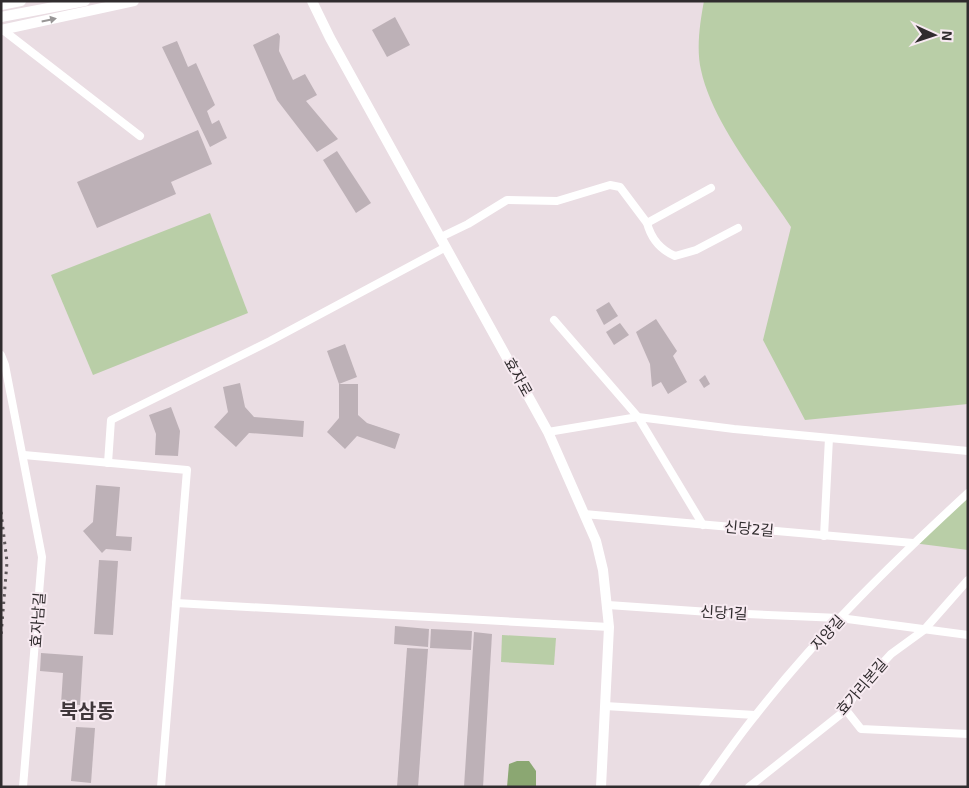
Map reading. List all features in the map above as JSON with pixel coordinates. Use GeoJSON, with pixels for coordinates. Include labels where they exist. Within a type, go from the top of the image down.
{"type":"FeatureCollection","features":[{"type":"Feature","properties":{"kind":"street"},"geometry":{"type":"LineString","coordinates":[[1,4],[21,1]]}},
{"type":"Feature","properties":{"kind":"street"},"geometry":{"type":"LineString","coordinates":[[1,17],[86,1]]}},
{"type":"Feature","properties":{"kind":"street"},"geometry":{"type":"LineString","coordinates":[[2,30],[134,1]]}},
{"type":"Feature","properties":{"kind":"street","name":"효자로"},"geometry":{"type":"LineString","coordinates":[[312,1],[548,432],[596,541],[603,570],[608,605],[601,787]]}},
{"type":"Feature","properties":{"kind":"street"},"geometry":{"type":"LineString","coordinates":[[2,30],[140,136]]}},
{"type":"Feature","properties":{"kind":"street"},"geometry":{"type":"LineString","coordinates":[[440,237],[468,224],[507,200],[558,201],[610,185],[620,187],[647,223],[649,230],[663,250],[675,256],[696,250],[738,228]]}},
{"type":"Feature","properties":{"kind":"street"},"geometry":{"type":"LineString","coordinates":[[647,223],[711,188]]}},
{"type":"Feature","properties":{"kind":"street"},"geometry":{"type":"LineString","coordinates":[[108,463],[112,420],[270,341],[446,247]]}},
{"type":"Feature","properties":{"kind":"street"},"geometry":{"type":"LineString","coordinates":[[554,320],[638,417],[703,525]]}},
{"type":"Feature","properties":{"kind":"street","name":"효자남길"},"geometry":{"type":"LineString","coordinates":[[1,355],[5,365],[24,455],[42,557],[24,787]]}},
{"type":"Feature","properties":{"kind":"street"},"geometry":{"type":"LineString","coordinates":[[548,432],[638,417],[968,451]]}},
{"type":"Feature","properties":{"kind":"street"},"geometry":{"type":"LineString","coordinates":[[824,536],[829,438]]}},
{"type":"Feature","properties":{"kind":"street"},"geometry":{"type":"LineString","coordinates":[[24,455],[187,470],[161,787]]}},
{"type":"Feature","properties":{"kind":"street","name":"지양길"},"geometry":{"type":"LineString","coordinates":[[704,787],[755,715],[840,618],[968,493]]}},
{"type":"Feature","properties":{"kind":"street","name":"신당2길"},"geometry":{"type":"LineString","coordinates":[[584,514],[914,544]]}},
{"type":"Feature","properties":{"kind":"street","name":"효가리본길"},"geometry":{"type":"LineString","coordinates":[[749,787],[846,710],[856,692],[891,654],[924,630],[968,580]]}},
{"type":"Feature","properties":{"kind":"street"},"geometry":{"type":"LineString","coordinates":[[176,602],[608,627]]}},
{"type":"Feature","properties":{"kind":"street","name":"신당1길"},"geometry":{"type":"LineString","coordinates":[[608,605],[724,614],[840,618],[968,634]]}},
{"type":"Feature","properties":{"kind":"street"},"geometry":{"type":"LineString","coordinates":[[605,706],[755,715]]}},
{"type":"Feature","properties":{"kind":"street"},"geometry":{"type":"LineString","coordinates":[[846,710],[860,729],[968,734]]}},
{"type":"Feature","properties":{"kind":"shaded area"},"geometry":{"type":"Polygon","coordinates":[[[704,1],[968,1],[968,404],[805,420],[763,340],[791,227],[726,131],[707,90],[701,70],[699,53],[704,1]]]}},
{"type":"Feature","properties":{"kind":"shaded area"},"geometry":{"type":"Polygon","coordinates":[[[210,213],[248,313],[93,375],[51,275],[210,213]]]}},
{"type":"Feature","properties":{"kind":"shaded area"},"geometry":{"type":"Polygon","coordinates":[[[968,493],[968,550],[913,543],[968,493]]]}},
{"type":"Feature","properties":{"kind":"shaded area"},"geometry":{"type":"Polygon","coordinates":[[[502,635],[556,638],[554,665],[501,662],[502,635]]]}},
{"type":"Feature","properties":{"kind":"shaded area"},"geometry":{"type":"Polygon","coordinates":[[[517,761],[529,761],[536,771],[536,787],[507,787],[509,764],[517,761]]]}},
{"type":"Feature","properties":{"kind":"building"},"geometry":{"type":"Polygon","coordinates":[[[395,17],[410,45],[387,57],[372,30],[395,17]]]}},
{"type":"Feature","properties":{"kind":"building"},"geometry":{"type":"Polygon","coordinates":[[[278,33],[280,36],[279,51],[293,80],[305,74],[317,95],[306,101],[338,139],[317,152],[277,100],[253,45],[278,33]]]}},
{"type":"Feature","properties":{"kind":"building"},"geometry":{"type":"Polygon","coordinates":[[[177,41],[188,67],[196,63],[215,105],[207,111],[212,124],[219,120],[227,138],[210,147],[162,47],[177,41]]]}},
{"type":"Feature","properties":{"kind":"building"},"geometry":{"type":"Polygon","coordinates":[[[198,130],[212,164],[171,182],[176,194],[97,228],[77,182],[198,130]]]}},
{"type":"Feature","properties":{"kind":"building"},"geometry":{"type":"Polygon","coordinates":[[[337,151],[371,203],[356,213],[323,160],[337,151]]]}},
{"type":"Feature","properties":{"kind":"building"},"geometry":{"type":"Polygon","coordinates":[[[609,302],[618,316],[604,325],[596,310],[609,302]]]}},
{"type":"Feature","properties":{"kind":"building"},"geometry":{"type":"Polygon","coordinates":[[[656,319],[677,351],[673,356],[687,382],[668,394],[661,382],[652,387],[650,364],[636,332],[656,319]]]}},
{"type":"Feature","properties":{"kind":"building"},"geometry":{"type":"Polygon","coordinates":[[[620,323],[629,335],[614,345],[606,332],[620,323]]]}},
{"type":"Feature","properties":{"kind":"building"},"geometry":{"type":"Polygon","coordinates":[[[345,344],[357,377],[339,384],[327,351],[345,344]]]}},
{"type":"Feature","properties":{"kind":"building"},"geometry":{"type":"Polygon","coordinates":[[[705,375],[710,384],[704,388],[699,380],[705,375]]]}},
{"type":"Feature","properties":{"kind":"building"},"geometry":{"type":"Polygon","coordinates":[[[240,383],[245,407],[254,417],[304,421],[303,437],[249,433],[236,447],[214,427],[228,412],[223,387],[240,383]]]}},
{"type":"Feature","properties":{"kind":"building"},"geometry":{"type":"Polygon","coordinates":[[[339,384],[358,384],[358,415],[367,423],[400,434],[395,449],[357,436],[345,449],[327,432],[339,418],[339,384]]]}},
{"type":"Feature","properties":{"kind":"building"},"geometry":{"type":"Polygon","coordinates":[[[171,407],[180,431],[178,456],[155,455],[156,434],[149,415],[171,407]]]}},
{"type":"Feature","properties":{"kind":"building"},"geometry":{"type":"Polygon","coordinates":[[[96,485],[120,487],[116,536],[132,537],[131,551],[106,549],[102,553],[83,531],[93,522],[96,485]]]}},
{"type":"Feature","properties":{"kind":"building"},"geometry":{"type":"Polygon","coordinates":[[[99,560],[118,561],[113,635],[94,634],[99,560]]]}},
{"type":"Feature","properties":{"kind":"building"},"geometry":{"type":"Polygon","coordinates":[[[395,626],[429,629],[428,647],[394,644],[395,626]]]}},
{"type":"Feature","properties":{"kind":"building"},"geometry":{"type":"Polygon","coordinates":[[[431,629],[472,631],[471,650],[430,648],[431,629]]]}},
{"type":"Feature","properties":{"kind":"building"},"geometry":{"type":"Polygon","coordinates":[[[474,632],[492,634],[483,787],[464,787],[474,632]]]}},
{"type":"Feature","properties":{"kind":"building"},"geometry":{"type":"Polygon","coordinates":[[[407,648],[428,649],[418,787],[397,787],[407,648]]]}},
{"type":"Feature","properties":{"kind":"building"},"geometry":{"type":"Polygon","coordinates":[[[41,653],[83,656],[80,705],[61,704],[63,673],[40,671],[41,653]]]}},
{"type":"Feature","properties":{"kind":"building"},"geometry":{"type":"Polygon","coordinates":[[[76,727],[95,728],[91,783],[71,781],[76,727]]]}},
{"type":"Feature","properties":{"kind":"railway"},"geometry":{"type":"LineString","coordinates":[[1,512],[7,562],[1,636]]}},
{"type":"Feature","properties":{"kind":"district","name":"북삼동"},"geometry":{"type":"Point","coordinates":[87,711]}}]}
